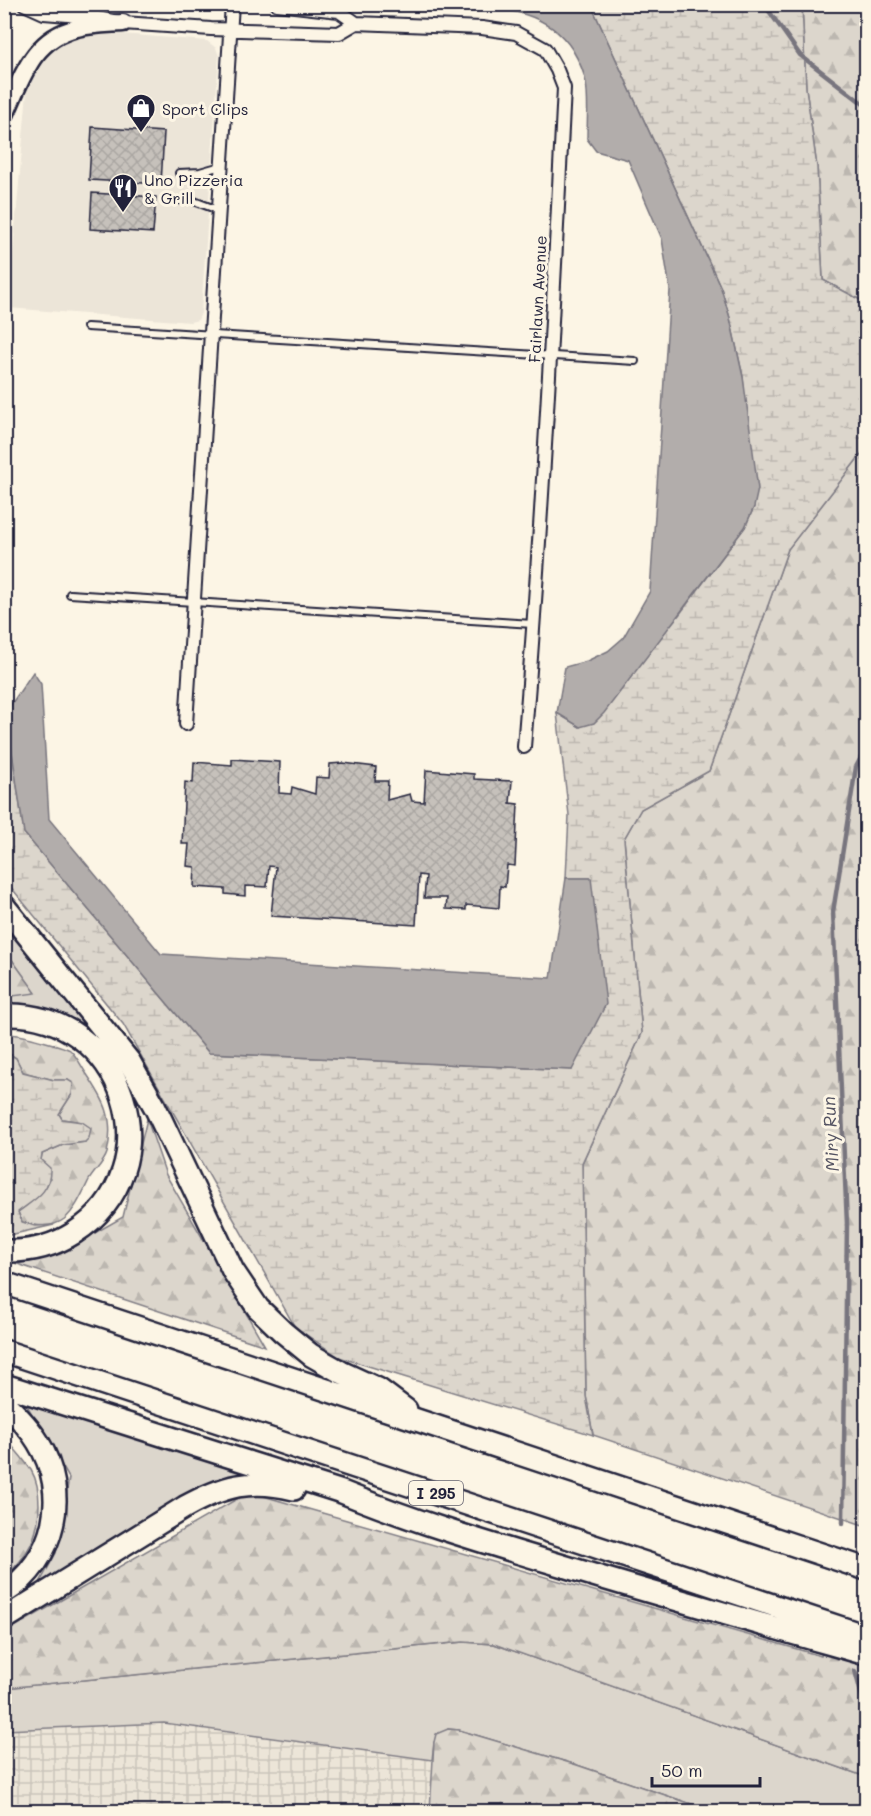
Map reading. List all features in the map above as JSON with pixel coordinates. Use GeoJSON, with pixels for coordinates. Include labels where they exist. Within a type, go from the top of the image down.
{"type":"FeatureCollection","features":[{"type":"Feature","properties":{"kind":"highway"},"geometry":{"type":"LineString","coordinates":[[4,906],[129,1060],[155,1107],[233,1271],[258,1308],[311,1354],[341,1372],[378,1389],[419,1421]]}},
{"type":"Feature","properties":{"kind":"highway"},"geometry":{"type":"LineString","coordinates":[[4,1015],[23,1015],[47,1020],[68,1030],[87,1044],[104,1061],[117,1081],[127,1110],[129,1132],[122,1176],[111,1197],[92,1220],[67,1238],[45,1247],[24,1251],[4,1251]]}},
{"type":"Feature","properties":{"kind":"highway"},"geometry":{"type":"LineString","coordinates":[[4,1284],[867,1569]]}},
{"type":"Feature","properties":{"kind":"highway","name":"I 295"},"geometry":{"type":"LineString","coordinates":[[4,1351],[867,1636]]}},
{"type":"Feature","properties":{"kind":"highway"},"geometry":{"type":"LineString","coordinates":[[4,1385],[332,1489],[393,1513]]}},
{"type":"Feature","properties":{"kind":"highway"},"geometry":{"type":"LineString","coordinates":[[4,1403],[26,1425],[43,1450],[52,1476],[56,1501],[51,1532],[42,1553],[24,1577],[4,1593]]}},
{"type":"Feature","properties":{"kind":"highway"},"geometry":{"type":"LineString","coordinates":[[4,1619],[210,1493],[252,1483],[271,1484],[393,1513],[643,1590],[867,1654]]}},
{"type":"Feature","properties":{"kind":"main road"},"geometry":{"type":"LineString","coordinates":[[4,117],[31,60],[48,40],[75,28],[123,23]]}},
{"type":"Feature","properties":{"kind":"street","name":"Fairlawn Avenue"},"geometry":{"type":"LineString","coordinates":[[24,4],[44,13],[92,17],[123,23],[230,30],[339,33],[356,23],[482,28],[516,33],[545,49],[564,88],[534,624],[524,747]]}},
{"type":"Feature","properties":{"kind":"street"},"geometry":{"type":"LineString","coordinates":[[186,724],[232,4]]}},
{"type":"Feature","properties":{"kind":"street","name":"Fairlawn Avenue"},"geometry":{"type":"LineString","coordinates":[[277,4],[339,11],[356,23]]}},
{"type":"Feature","properties":{"kind":"lane"},"geometry":{"type":"LineString","coordinates":[[179,172],[200,172],[222,166]]}},
{"type":"Feature","properties":{"kind":"lane"},"geometry":{"type":"LineString","coordinates":[[178,200],[194,201],[218,210]]}},
{"type":"Feature","properties":{"kind":"lane"},"geometry":{"type":"LineString","coordinates":[[87,327],[635,361]]}},
{"type":"Feature","properties":{"kind":"lane"},"geometry":{"type":"LineString","coordinates":[[70,594],[534,624]]}},
{"type":"Feature","properties":{"kind":"shaded area"},"geometry":{"type":"Polygon","coordinates":[[[456,5],[591,5],[721,288],[743,377],[758,489],[754,507],[745,527],[604,713],[594,723],[580,727],[557,713],[565,667],[587,661],[608,651],[623,638],[650,591],[670,290],[662,239],[628,160],[596,151],[587,139],[585,79],[581,65],[561,36],[549,25],[520,13],[456,5]]]}},
{"type":"Feature","properties":{"kind":"shaded area"},"geometry":{"type":"Polygon","coordinates":[[[98,32],[207,41],[216,48],[219,56],[201,313],[198,320],[190,322],[8,308],[27,92],[44,52],[73,34],[98,32]]]}},
{"type":"Feature","properties":{"kind":"shaded area"},"geometry":{"type":"Polygon","coordinates":[[[33,672],[41,684],[49,819],[161,954],[551,978],[566,878],[591,878],[606,1004],[572,1070],[209,1053],[24,833],[10,738],[10,706],[33,672]]]}},
{"type":"Feature","properties":{"kind":"shaded area"},"geometry":{"type":"Polygon","coordinates":[[[164,1723],[432,1760],[430,1811],[5,1811],[4,1730],[164,1723]]]}},
{"type":"Feature","properties":{"kind":"green space"},"geometry":{"type":"Polygon","coordinates":[[[591,5],[802,5],[806,88],[817,167],[823,280],[866,303],[866,448],[788,549],[709,771],[641,809],[624,839],[642,1033],[582,1163],[586,1396],[593,1435],[339,1357],[295,1327],[123,1024],[5,880],[4,748],[10,738],[24,833],[209,1053],[572,1070],[590,878],[566,878],[569,815],[557,713],[580,727],[679,615],[745,527],[754,507],[743,377],[721,288],[591,5]]]}},
{"type":"Feature","properties":{"kind":"green space"},"geometry":{"type":"Polygon","coordinates":[[[802,5],[866,5],[866,303],[823,280],[817,167],[806,88],[802,5]]]}},
{"type":"Feature","properties":{"kind":"green space"},"geometry":{"type":"Polygon","coordinates":[[[866,448],[866,1526],[593,1435],[586,1396],[582,1163],[642,1033],[624,839],[641,809],[709,771],[788,549],[866,448]]]}},
{"type":"Feature","properties":{"kind":"green space"},"geometry":{"type":"Polygon","coordinates":[[[4,920],[87,1026],[19,1007],[5,1009],[5,997],[35,992],[5,950],[4,920]]]}},
{"type":"Feature","properties":{"kind":"green space"},"geometry":{"type":"Polygon","coordinates":[[[5,950],[36,993],[5,997],[5,950]]]}},
{"type":"Feature","properties":{"kind":"green space"},"geometry":{"type":"Polygon","coordinates":[[[4,1035],[22,1036],[70,1050],[107,1110],[110,1130],[106,1157],[89,1180],[72,1211],[57,1223],[48,1226],[22,1222],[18,1212],[40,1193],[50,1179],[41,1160],[42,1154],[63,1145],[85,1142],[82,1122],[62,1119],[59,1114],[72,1094],[68,1080],[54,1080],[23,1072],[16,1058],[5,1051],[4,1035]]]}},
{"type":"Feature","properties":{"kind":"green space"},"geometry":{"type":"Polygon","coordinates":[[[5,1051],[16,1058],[23,1072],[54,1080],[68,1080],[73,1083],[72,1094],[59,1114],[62,1119],[82,1122],[91,1128],[89,1138],[85,1142],[63,1145],[42,1154],[41,1160],[50,1168],[48,1183],[36,1199],[18,1212],[22,1222],[35,1226],[54,1225],[5,1236],[5,1051]]]}},
{"type":"Feature","properties":{"kind":"green space"},"geometry":{"type":"Polygon","coordinates":[[[147,1119],[166,1175],[265,1346],[17,1264],[56,1255],[123,1217],[147,1119]]]}},
{"type":"Feature","properties":{"kind":"green space"},"geometry":{"type":"Polygon","coordinates":[[[25,1402],[244,1471],[240,1475],[199,1488],[37,1588],[56,1553],[69,1478],[25,1402]]]}},
{"type":"Feature","properties":{"kind":"green space"},"geometry":{"type":"Polygon","coordinates":[[[4,1437],[31,1470],[39,1496],[37,1526],[31,1545],[5,1577],[4,1437]]]}},
{"type":"Feature","properties":{"kind":"green space"},"geometry":{"type":"Polygon","coordinates":[[[249,1492],[821,1656],[822,1652],[866,1667],[866,1777],[494,1644],[463,1642],[5,1688],[4,1633],[249,1492]]]}},
{"type":"Feature","properties":{"kind":"green space"},"geometry":{"type":"Polygon","coordinates":[[[463,1642],[494,1644],[866,1777],[866,1811],[712,1811],[577,1765],[459,1730],[448,1729],[434,1742],[432,1760],[164,1723],[5,1730],[4,1688],[463,1642]]]}},
{"type":"Feature","properties":{"kind":"green space"},"geometry":{"type":"Polygon","coordinates":[[[448,1729],[459,1730],[577,1765],[712,1811],[430,1811],[434,1742],[436,1734],[448,1729]]]}},
{"type":"Feature","properties":{"kind":"building"},"geometry":{"type":"Polygon","coordinates":[[[92,127],[164,132],[161,184],[89,180],[92,127]]]}},
{"type":"Feature","properties":{"kind":"building","name":"Uno Pizzeria & Grill"},"geometry":{"type":"Polygon","coordinates":[[[92,193],[156,197],[153,233],[90,229],[92,193]]]}},
{"type":"Feature","properties":{"kind":"building"},"geometry":{"type":"Polygon","coordinates":[[[232,759],[280,762],[279,793],[291,794],[292,787],[315,794],[316,777],[329,778],[330,764],[343,763],[376,767],[375,781],[388,781],[387,800],[410,794],[412,801],[424,802],[426,770],[474,774],[474,779],[512,781],[510,803],[518,804],[515,866],[507,865],[505,887],[500,886],[499,908],[466,905],[466,910],[446,909],[447,898],[424,898],[426,876],[419,875],[416,925],[271,916],[276,867],[269,866],[267,887],[245,886],[245,896],[225,894],[225,889],[194,887],[195,867],[187,866],[189,844],[182,844],[185,782],[193,783],[194,762],[232,765],[232,759]]]}},
{"type":"Feature","properties":{"kind":"waterway","name":"Miry Run"},"geometry":{"type":"LineString","coordinates":[[764,4],[800,55],[866,106]]}},
{"type":"Feature","properties":{"kind":"waterway","name":"Miry Run"},"geometry":{"type":"LineString","coordinates":[[843,1523],[847,1224],[833,912],[856,767],[866,748]]}},
{"type":"Feature","properties":{"kind":"waterway","name":"Miry Run"},"geometry":{"type":"LineString","coordinates":[[855,1671],[866,1711]]}},
{"type":"Feature","properties":{"kind":"place","name":"Sport Clips"},"geometry":{"type":"Point","coordinates":[141,134]}},
{"type":"Feature","properties":{"kind":"place","name":"Uno Pizzeria & Grill"},"geometry":{"type":"Point","coordinates":[123,214]}}]}
